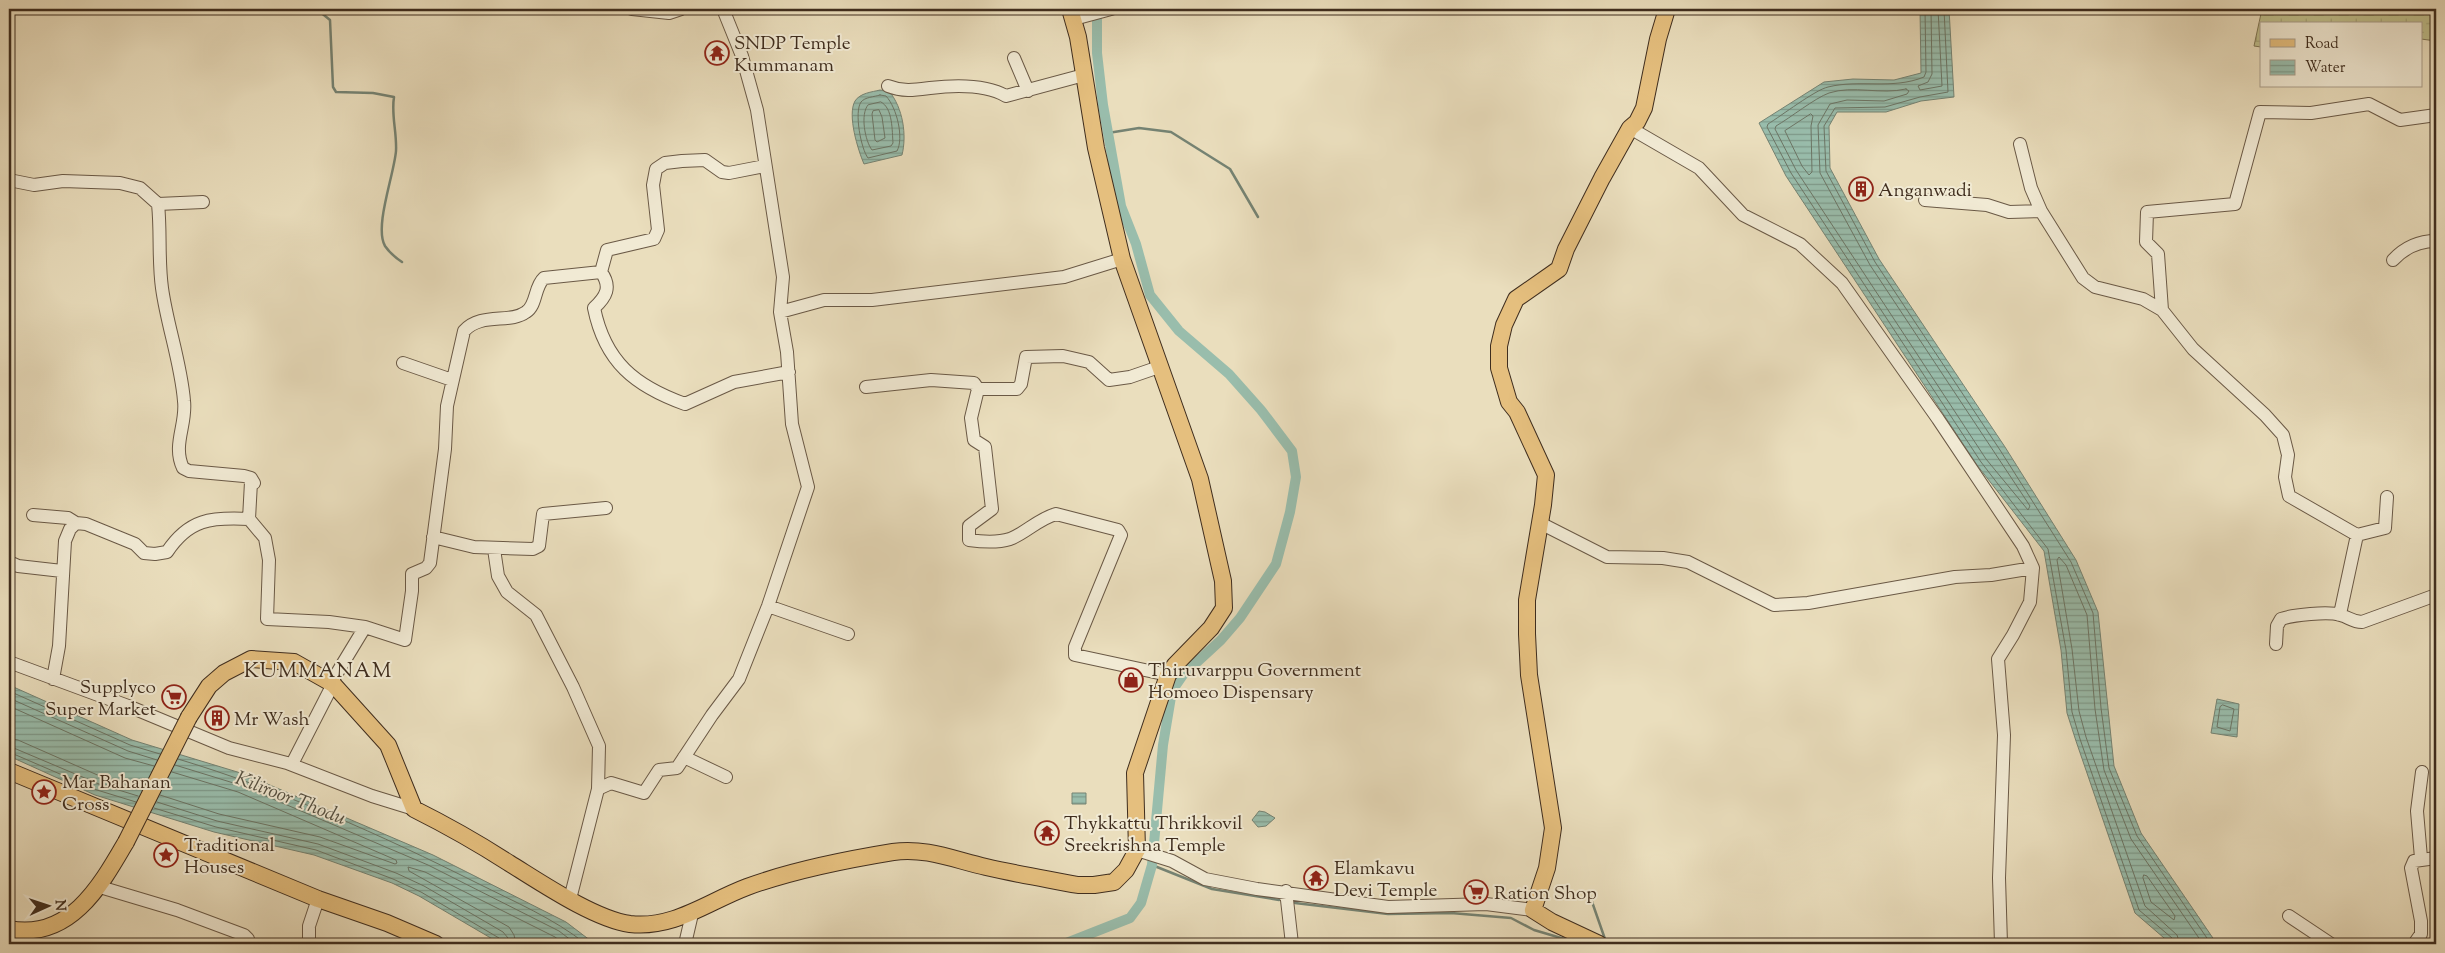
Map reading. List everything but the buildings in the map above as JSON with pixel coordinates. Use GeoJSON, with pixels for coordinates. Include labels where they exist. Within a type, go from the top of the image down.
{"type":"FeatureCollection","features":[{"type":"Feature","properties":{"kind":"main road"},"geometry":{"type":"LineString","coordinates":[[1600,944],[1552,922],[1533,910],[1548,868],[1553,828],[1529,675],[1527,600],[1546,475],[1517,412],[1508,402],[1499,368],[1498,346],[1504,325],[1516,299],[1559,269],[1566,249],[1630,128],[1637,122],[1644,108],[1658,39],[1667,9]]}},
{"type":"Feature","properties":{"kind":"main road"},"geometry":{"type":"LineString","coordinates":[[9,930],[18,931],[44,928],[77,912],[100,887],[126,842],[189,717],[209,686],[224,673],[251,659],[294,662],[332,683],[388,745],[414,809],[450,827],[570,899],[627,924],[644,925],[659,923],[692,914],[745,888],[769,880],[806,869],[895,852],[935,853],[995,868],[1078,885],[1114,882],[1121,878],[1141,852],[1135,773],[1168,675],[1175,665],[1211,628],[1224,608],[1223,581],[1217,546],[1200,479],[1122,259],[1094,140],[1076,15]]}},
{"type":"Feature","properties":{"kind":"main road"},"geometry":{"type":"LineString","coordinates":[[9,771],[318,900],[387,923],[436,944]]}},
{"type":"Feature","properties":{"kind":"street"},"geometry":{"type":"LineString","coordinates":[[632,9],[669,13],[681,9]]}},
{"type":"Feature","properties":{"kind":"street"},"geometry":{"type":"LineString","coordinates":[[598,789],[611,783],[644,793],[659,770],[677,768],[712,715],[740,679],[768,606],[808,486],[792,424],[789,372],[780,312],[784,277],[757,110],[742,56],[723,9]]}},
{"type":"Feature","properties":{"kind":"street"},"geometry":{"type":"LineString","coordinates":[[1076,15],[1111,9]]}},
{"type":"Feature","properties":{"kind":"street"},"geometry":{"type":"LineString","coordinates":[[1014,58],[1028,91]]}},
{"type":"Feature","properties":{"kind":"street"},"geometry":{"type":"LineString","coordinates":[[888,86],[899,90],[913,91],[951,87],[993,89],[1006,96],[1084,75]]}},
{"type":"Feature","properties":{"kind":"street"},"geometry":{"type":"LineString","coordinates":[[2162,310],[2158,254],[2146,242],[2147,212],[2235,204],[2260,112],[2311,113],[2369,104],[2400,120],[2436,116]]}},
{"type":"Feature","properties":{"kind":"street"},"geometry":{"type":"LineString","coordinates":[[1630,128],[1699,168],[1743,215],[1800,244],[1842,283],[2023,546],[2033,568],[2030,602],[2014,635],[1998,659],[2004,735],[2000,878],[2001,944]]}},
{"type":"Feature","properties":{"kind":"street"},"geometry":{"type":"LineString","coordinates":[[2020,144],[2032,188],[2041,211],[2083,278],[2096,287],[2143,299],[2162,310],[2193,349],[2266,415],[2283,435],[2288,454],[2285,477],[2288,496],[2357,535],[2385,528],[2387,497]]}},
{"type":"Feature","properties":{"kind":"street"},"geometry":{"type":"LineString","coordinates":[[601,272],[608,250],[654,240],[658,230],[653,185],[656,169],[665,163],[705,160],[722,172],[729,173],[765,166]]}},
{"type":"Feature","properties":{"kind":"street"},"geometry":{"type":"LineString","coordinates":[[9,180],[34,186],[63,181],[102,184],[120,183],[140,188],[158,204],[203,202]]}},
{"type":"Feature","properties":{"kind":"street"},"geometry":{"type":"LineString","coordinates":[[1925,200],[1987,205],[2009,212],[2041,211]]}},
{"type":"Feature","properties":{"kind":"street"},"geometry":{"type":"LineString","coordinates":[[158,204],[160,237],[158,254],[162,289],[185,402],[178,443],[179,460],[183,468],[189,471],[251,478],[254,483],[252,482],[249,519],[265,538],[268,560],[267,619],[329,622],[365,627],[405,640],[412,590],[412,574],[426,568],[430,563],[445,448],[447,406],[461,338],[468,326],[479,321],[524,314],[531,307],[541,280],[544,278],[601,272]]}},
{"type":"Feature","properties":{"kind":"street"},"geometry":{"type":"LineString","coordinates":[[2394,260],[2402,250],[2416,244],[2436,241]]}},
{"type":"Feature","properties":{"kind":"street"},"geometry":{"type":"LineString","coordinates":[[780,312],[824,300],[872,300],[1064,277],[1122,259]]}},
{"type":"Feature","properties":{"kind":"street"},"geometry":{"type":"LineString","coordinates":[[601,272],[607,280],[608,286],[604,298],[594,308],[597,326],[607,350],[624,370],[658,394],[685,404],[734,382],[789,372]]}},
{"type":"Feature","properties":{"kind":"street"},"geometry":{"type":"LineString","coordinates":[[978,389],[1017,389],[1021,384],[1026,357],[1063,356],[1089,362],[1109,380],[1130,377],[1159,367]]}},
{"type":"Feature","properties":{"kind":"street"},"geometry":{"type":"LineString","coordinates":[[403,364],[452,380]]}},
{"type":"Feature","properties":{"kind":"street"},"geometry":{"type":"LineString","coordinates":[[866,387],[932,380],[974,383],[978,389],[972,418],[973,433],[974,440],[985,447],[992,509],[969,526],[970,540],[987,542],[1010,539],[1047,517],[1056,514],[1118,530],[1121,535],[1075,647],[1076,654],[1168,675]]}},
{"type":"Feature","properties":{"kind":"street"},"geometry":{"type":"LineString","coordinates":[[433,537],[474,548],[525,550],[539,546],[544,514],[606,508]]}},
{"type":"Feature","properties":{"kind":"street"},"geometry":{"type":"LineString","coordinates":[[33,515],[68,518],[76,523],[86,524],[135,544],[144,553],[155,554],[167,552],[179,534],[198,522],[249,519]]}},
{"type":"Feature","properties":{"kind":"street"},"geometry":{"type":"LineString","coordinates":[[1540,522],[1607,557],[1663,558],[1688,562],[1774,606],[1808,603],[1955,577],[1991,575],[2033,568]]}},
{"type":"Feature","properties":{"kind":"street"},"geometry":{"type":"LineString","coordinates":[[53,679],[59,646],[64,541],[70,529],[76,523]]}},
{"type":"Feature","properties":{"kind":"street"},"geometry":{"type":"LineString","coordinates":[[2340,614],[2357,535]]}},
{"type":"Feature","properties":{"kind":"street"},"geometry":{"type":"LineString","coordinates":[[494,548],[498,576],[507,592],[536,615],[573,687],[599,746],[598,789],[570,899]]}},
{"type":"Feature","properties":{"kind":"street"},"geometry":{"type":"LineString","coordinates":[[9,562],[18,566],[62,571]]}},
{"type":"Feature","properties":{"kind":"street"},"geometry":{"type":"LineString","coordinates":[[2276,644],[2277,626],[2281,619],[2292,615],[2340,614],[2352,622],[2362,622],[2436,595]]}},
{"type":"Feature","properties":{"kind":"street"},"geometry":{"type":"LineString","coordinates":[[768,606],[848,634]]}},
{"type":"Feature","properties":{"kind":"street"},"geometry":{"type":"LineString","coordinates":[[292,764],[332,683],[365,627]]}},
{"type":"Feature","properties":{"kind":"street"},"geometry":{"type":"LineString","coordinates":[[9,662],[128,706],[229,748],[292,764],[372,796],[414,809]]}},
{"type":"Feature","properties":{"kind":"street"},"geometry":{"type":"LineString","coordinates":[[684,757],[726,777]]}},
{"type":"Feature","properties":{"kind":"street"},"geometry":{"type":"LineString","coordinates":[[2421,858],[2417,811],[2422,772]]}},
{"type":"Feature","properties":{"kind":"street"},"geometry":{"type":"LineString","coordinates":[[1141,852],[1172,861],[1205,879],[1388,907],[1486,904],[1533,910]]}},
{"type":"Feature","properties":{"kind":"street"},"geometry":{"type":"LineString","coordinates":[[2414,944],[2421,934],[2421,922],[2411,868],[2414,861],[2421,858],[2436,858]]}},
{"type":"Feature","properties":{"kind":"street"},"geometry":{"type":"LineString","coordinates":[[100,887],[177,910],[244,935],[248,939],[249,944]]}},
{"type":"Feature","properties":{"kind":"street"},"geometry":{"type":"LineString","coordinates":[[1286,891],[1292,944]]}},
{"type":"Feature","properties":{"kind":"street"},"geometry":{"type":"LineString","coordinates":[[309,944],[309,926],[318,900]]}},
{"type":"Feature","properties":{"kind":"street"},"geometry":{"type":"LineString","coordinates":[[685,944],[692,914]]}},
{"type":"Feature","properties":{"kind":"street"},"geometry":{"type":"LineString","coordinates":[[2289,916],[2331,944]]}},
{"type":"Feature","properties":{"kind":"green space"},"geometry":{"type":"Polygon","coordinates":[[[2262,9],[2436,9],[2436,41],[2422,39],[2422,22],[2260,22],[2260,47],[2254,46],[2262,9]]]}},
{"type":"Feature","properties":{"kind":"water"},"geometry":{"type":"Polygon","coordinates":[[[1920,9],[1949,9],[1954,97],[1921,101],[1886,112],[1837,112],[1829,126],[1830,168],[1879,259],[2005,447],[2076,560],[2098,612],[2114,766],[2141,833],[2217,944],[2171,944],[2135,913],[2067,713],[2061,650],[2044,551],[1977,465],[1786,176],[1759,123],[1824,82],[1853,79],[1894,80],[1921,73],[1920,9]]]}},
{"type":"Feature","properties":{"kind":"water"},"geometry":{"type":"Polygon","coordinates":[[[880,90],[889,91],[901,113],[904,130],[902,155],[864,164],[854,132],[853,107],[855,101],[860,96],[880,90]]]}},
{"type":"Feature","properties":{"kind":"water","name":"Kiliroor Thodu"},"geometry":{"type":"Polygon","coordinates":[[[9,685],[132,740],[244,774],[433,855],[566,922],[595,944],[501,944],[419,896],[392,883],[314,855],[214,832],[95,795],[9,756],[9,685]]]}},
{"type":"Feature","properties":{"kind":"water"},"geometry":{"type":"Polygon","coordinates":[[[2217,699],[2239,704],[2237,737],[2211,733],[2217,699]]]}},
{"type":"Feature","properties":{"kind":"water"},"geometry":{"type":"Polygon","coordinates":[[[1072,793],[1086,793],[1086,804],[1072,804],[1072,793]]]}},
{"type":"Feature","properties":{"kind":"water"},"geometry":{"type":"Polygon","coordinates":[[[1259,811],[1275,818],[1266,826],[1258,827],[1252,820],[1259,811]]]}},
{"type":"Feature","properties":{"kind":"waterway"},"geometry":{"type":"LineString","coordinates":[[309,9],[319,11],[330,20],[333,87],[336,92],[373,93],[394,97],[396,151],[383,214],[382,237],[385,246],[402,262]]}},
{"type":"Feature","properties":{"kind":"waterway"},"geometry":{"type":"LineString","coordinates":[[1064,944],[1130,918],[1141,903],[1152,865],[1163,745],[1172,691],[1183,675],[1221,640],[1240,618],[1276,564],[1290,512],[1296,477],[1292,451],[1261,410],[1229,374],[1179,331],[1150,295],[1136,244],[1121,206],[1103,105],[1097,53],[1097,9]]}},
{"type":"Feature","properties":{"kind":"waterway"},"geometry":{"type":"LineString","coordinates":[[1108,133],[1139,128],[1171,132],[1230,169],[1258,217]]}},
{"type":"Feature","properties":{"kind":"waterway"},"geometry":{"type":"LineString","coordinates":[[1152,865],[1212,889],[1279,900]]}},
{"type":"Feature","properties":{"kind":"waterway"},"geometry":{"type":"LineString","coordinates":[[1590,896],[1606,942]]}},
{"type":"Feature","properties":{"kind":"waterway"},"geometry":{"type":"LineString","coordinates":[[1295,903],[1388,914],[1451,913],[1511,918],[1534,930],[1578,943]]}},
{"type":"Feature","properties":{"kind":"place","name":"SNDP Temple Kummanam"},"geometry":{"type":"Point","coordinates":[717,53]}},
{"type":"Feature","properties":{"kind":"place","name":"Anganwadi"},"geometry":{"type":"Point","coordinates":[1861,189]}},
{"type":"Feature","properties":{"kind":"place","name":"Thiruvarppu Government Homoeo Dispensary"},"geometry":{"type":"Point","coordinates":[1131,680]}},
{"type":"Feature","properties":{"kind":"place","name":"Supplyco Super Market"},"geometry":{"type":"Point","coordinates":[174,697]}},
{"type":"Feature","properties":{"kind":"place","name":"Mr Wash"},"geometry":{"type":"Point","coordinates":[217,718]}},
{"type":"Feature","properties":{"kind":"place","name":"Mar Bahanan Cross"},"geometry":{"type":"Point","coordinates":[44,792]}},
{"type":"Feature","properties":{"kind":"place","name":"Thykkattu Thrikkovil Sreekrishna Temple"},"geometry":{"type":"Point","coordinates":[1047,833]}},
{"type":"Feature","properties":{"kind":"place","name":"Traditional Houses"},"geometry":{"type":"Point","coordinates":[166,855]}},
{"type":"Feature","properties":{"kind":"place","name":"Elamkavu Devi Temple"},"geometry":{"type":"Point","coordinates":[1316,878]}},
{"type":"Feature","properties":{"kind":"place","name":"Ration Shop"},"geometry":{"type":"Point","coordinates":[1476,892]}},
{"type":"Feature","properties":{"kind":"district","name":"KUMMANAM"},"geometry":{"type":"Point","coordinates":[318,670]}}]}
